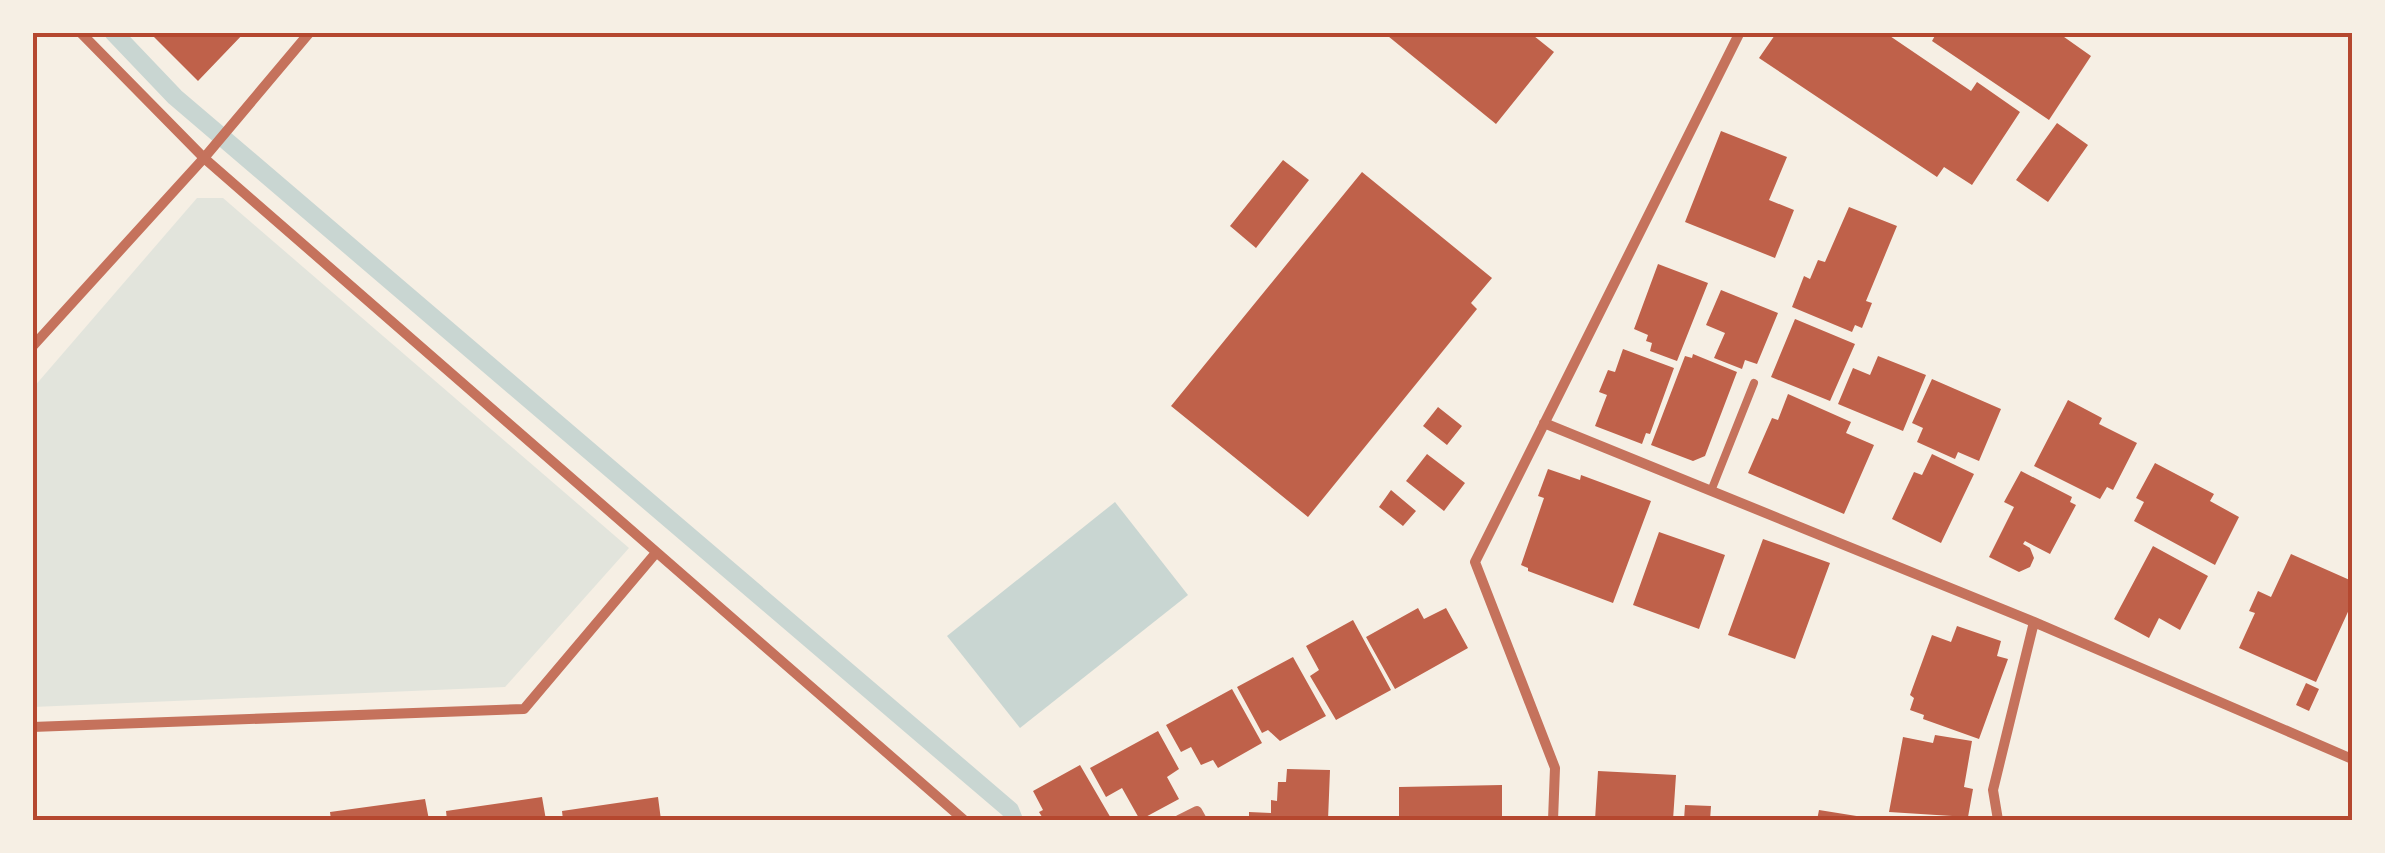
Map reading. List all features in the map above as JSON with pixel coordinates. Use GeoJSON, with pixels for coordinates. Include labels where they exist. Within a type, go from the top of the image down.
{"type":"FeatureCollection","features":[{"type":"Feature","properties":{"kind":"street"},"geometry":{"type":"LineString","coordinates":[[80,32],[204,158],[964,820]]}},
{"type":"Feature","properties":{"kind":"street"},"geometry":{"type":"LineString","coordinates":[[32,348],[204,158],[310,32]]}},
{"type":"Feature","properties":{"kind":"street"},"geometry":{"type":"LineString","coordinates":[[1553,820],[1555,768],[1476,562],[1740,32]]}},
{"type":"Feature","properties":{"kind":"street"},"geometry":{"type":"LineString","coordinates":[[1544,423],[2034,622],[2352,759]]}},
{"type":"Feature","properties":{"kind":"street"},"geometry":{"type":"LineString","coordinates":[[32,727],[524,709],[655,554]]}},
{"type":"Feature","properties":{"kind":"street"},"geometry":{"type":"LineString","coordinates":[[1998,820],[1992,790],[2034,622]]}},
{"type":"Feature","properties":{"kind":"street"},"geometry":{"type":"LineString","coordinates":[[1179,820],[1197,811],[1202,820]]}},
{"type":"Feature","properties":{"kind":"lane"},"geometry":{"type":"LineString","coordinates":[[1711,491],[1754,383]]}},
{"type":"Feature","properties":{"kind":"shaded area"},"geometry":{"type":"Polygon","coordinates":[[[197,198],[223,198],[629,548],[505,687],[33,707],[33,388],[197,198]]]}},
{"type":"Feature","properties":{"kind":"shaded area"},"geometry":{"type":"Polygon","coordinates":[[[1115,502],[1188,595],[1020,728],[947,636],[1115,502]]]}},
{"type":"Feature","properties":{"kind":"building"},"geometry":{"type":"Polygon","coordinates":[[[149,32],[245,32],[198,81],[149,32]]]}},
{"type":"Feature","properties":{"kind":"building"},"geometry":{"type":"Polygon","coordinates":[[[1383,32],[1529,32],[1554,52],[1496,124],[1383,32]]]}},
{"type":"Feature","properties":{"kind":"building"},"geometry":{"type":"Polygon","coordinates":[[[1777,32],[1884,32],[1971,91],[1977,82],[2020,112],[1972,185],[1944,167],[1937,177],[1759,58],[1777,32]]]}},
{"type":"Feature","properties":{"kind":"building"},"geometry":{"type":"Polygon","coordinates":[[[1937,32],[2057,32],[2091,56],[2049,120],[1932,41],[1937,32]]]}},
{"type":"Feature","properties":{"kind":"building"},"geometry":{"type":"Polygon","coordinates":[[[2057,123],[2088,145],[2048,202],[2016,180],[2057,123]]]}},
{"type":"Feature","properties":{"kind":"building"},"geometry":{"type":"Polygon","coordinates":[[[1721,131],[1787,157],[1769,200],[1794,210],[1775,258],[1685,222],[1721,131]]]}},
{"type":"Feature","properties":{"kind":"building"},"geometry":{"type":"Polygon","coordinates":[[[1283,160],[1309,180],[1256,248],[1230,226],[1283,160]]]}},
{"type":"Feature","properties":{"kind":"building"},"geometry":{"type":"Polygon","coordinates":[[[1362,172],[1492,278],[1471,303],[1477,309],[1308,517],[1171,406],[1362,172]]]}},
{"type":"Feature","properties":{"kind":"building"},"geometry":{"type":"Polygon","coordinates":[[[1849,207],[1897,226],[1866,301],[1872,303],[1862,328],[1855,325],[1852,332],[1792,307],[1804,276],[1810,279],[1818,260],[1825,262],[1849,207]]]}},
{"type":"Feature","properties":{"kind":"building"},"geometry":{"type":"Polygon","coordinates":[[[1658,264],[1708,283],[1677,361],[1650,351],[1648,335],[1634,329],[1658,264]]]}},
{"type":"Feature","properties":{"kind":"building"},"geometry":{"type":"Polygon","coordinates":[[[1721,290],[1778,313],[1757,364],[1745,360],[1742,369],[1714,358],[1725,333],[1706,325],[1721,290]]]}},
{"type":"Feature","properties":{"kind":"building"},"geometry":{"type":"Polygon","coordinates":[[[1795,319],[1855,344],[1830,401],[1771,377],[1795,319]]]}},
{"type":"Feature","properties":{"kind":"building"},"geometry":{"type":"Polygon","coordinates":[[[1623,349],[1674,368],[1650,434],[1646,433],[1642,444],[1595,426],[1607,395],[1599,392],[1608,370],[1615,372],[1623,349]]]}},
{"type":"Feature","properties":{"kind":"building"},"geometry":{"type":"Polygon","coordinates":[[[1693,354],[1737,372],[1705,456],[1693,461],[1651,445],[1685,356],[1692,358],[1693,354]]]}},
{"type":"Feature","properties":{"kind":"building"},"geometry":{"type":"Polygon","coordinates":[[[1878,356],[1926,375],[1903,431],[1838,404],[1853,368],[1870,375],[1878,356]]]}},
{"type":"Feature","properties":{"kind":"building"},"geometry":{"type":"Polygon","coordinates":[[[1932,379],[2001,409],[1979,461],[1958,452],[1955,459],[1917,442],[1923,428],[1912,423],[1932,379]]]}},
{"type":"Feature","properties":{"kind":"building"},"geometry":{"type":"Polygon","coordinates":[[[1788,394],[1851,422],[1846,433],[1874,445],[1844,514],[1748,473],[1772,418],[1778,420],[1788,394]]]}},
{"type":"Feature","properties":{"kind":"building"},"geometry":{"type":"Polygon","coordinates":[[[2068,400],[2102,418],[2099,424],[2137,443],[2113,490],[2107,487],[2100,499],[2034,466],[2068,400]]]}},
{"type":"Feature","properties":{"kind":"building"},"geometry":{"type":"Polygon","coordinates":[[[1438,407],[1462,426],[1447,445],[1423,426],[1438,407]]]}},
{"type":"Feature","properties":{"kind":"building"},"geometry":{"type":"Polygon","coordinates":[[[1427,454],[1465,483],[1444,511],[1406,481],[1427,454]]]}},
{"type":"Feature","properties":{"kind":"building"},"geometry":{"type":"Polygon","coordinates":[[[1932,454],[1974,474],[1941,543],[1892,519],[1914,472],[1922,475],[1932,454]]]}},
{"type":"Feature","properties":{"kind":"building"},"geometry":{"type":"Polygon","coordinates":[[[2155,463],[2214,494],[2210,501],[2239,517],[2215,565],[2134,521],[2144,502],[2136,498],[2155,463]]]}},
{"type":"Feature","properties":{"kind":"building"},"geometry":{"type":"Polygon","coordinates":[[[1548,469],[1580,480],[1581,475],[1651,501],[1613,603],[1521,565],[1544,498],[1538,496],[1548,469]]]}},
{"type":"Feature","properties":{"kind":"building"},"geometry":{"type":"Polygon","coordinates":[[[2021,471],[2072,497],[2070,502],[2076,505],[2050,554],[2025,541],[2023,544],[2030,548],[2034,558],[2030,567],[2019,572],[1989,557],[2014,507],[2004,502],[2021,471]]]}},
{"type":"Feature","properties":{"kind":"building"},"geometry":{"type":"Polygon","coordinates":[[[1391,490],[1416,511],[1403,526],[1379,507],[1391,490]]]}},
{"type":"Feature","properties":{"kind":"building"},"geometry":{"type":"Polygon","coordinates":[[[1659,532],[1725,555],[1699,629],[1633,605],[1659,532]]]}},
{"type":"Feature","properties":{"kind":"building"},"geometry":{"type":"Polygon","coordinates":[[[1763,539],[1830,563],[1795,659],[1728,635],[1763,539]]]}},
{"type":"Feature","properties":{"kind":"building"},"geometry":{"type":"Polygon","coordinates":[[[2153,546],[2208,576],[2180,630],[2159,618],[2149,638],[2114,619],[2153,546]]]}},
{"type":"Feature","properties":{"kind":"building"},"geometry":{"type":"Polygon","coordinates":[[[2291,554],[2352,581],[2352,603],[2316,682],[2239,648],[2255,613],[2249,611],[2258,591],[2271,597],[2291,554]]]}},
{"type":"Feature","properties":{"kind":"building"},"geometry":{"type":"Polygon","coordinates":[[[1418,608],[1424,619],[1446,608],[1468,648],[1395,689],[1366,637],[1418,608]]]}},
{"type":"Feature","properties":{"kind":"building"},"geometry":{"type":"Polygon","coordinates":[[[1353,620],[1391,690],[1336,720],[1310,676],[1319,670],[1306,646],[1353,620]]]}},
{"type":"Feature","properties":{"kind":"building"},"geometry":{"type":"Polygon","coordinates":[[[1957,626],[2001,641],[1997,656],[2008,659],[1979,739],[1923,719],[1924,715],[1910,710],[1914,698],[1910,695],[1932,635],[1951,642],[1957,626]]]}},
{"type":"Feature","properties":{"kind":"building"},"geometry":{"type":"Polygon","coordinates":[[[1293,657],[1326,716],[1280,741],[1268,730],[1262,733],[1237,687],[1293,657]]]}},
{"type":"Feature","properties":{"kind":"building"},"geometry":{"type":"Polygon","coordinates":[[[2306,683],[2319,689],[2309,711],[2296,705],[2306,683]]]}},
{"type":"Feature","properties":{"kind":"building"},"geometry":{"type":"Polygon","coordinates":[[[1232,689],[1262,743],[1218,768],[1213,760],[1201,765],[1191,747],[1181,752],[1166,725],[1232,689]]]}},
{"type":"Feature","properties":{"kind":"building"},"geometry":{"type":"Polygon","coordinates":[[[1158,731],[1179,769],[1167,777],[1179,799],[1140,820],[1122,788],[1106,797],[1090,768],[1158,731]]]}},
{"type":"Feature","properties":{"kind":"building"},"geometry":{"type":"Polygon","coordinates":[[[1935,735],[1972,741],[1964,787],[1973,789],[1968,817],[1889,812],[1903,737],[1933,743],[1935,735]]]}},
{"type":"Feature","properties":{"kind":"building"},"geometry":{"type":"Polygon","coordinates":[[[1080,765],[1112,820],[1044,820],[1033,791],[1080,765]]]}},
{"type":"Feature","properties":{"kind":"building"},"geometry":{"type":"Polygon","coordinates":[[[1287,769],[1330,770],[1328,820],[1249,820],[1249,812],[1271,813],[1271,800],[1277,801],[1278,782],[1286,782],[1287,769]]]}},
{"type":"Feature","properties":{"kind":"building"},"geometry":{"type":"Polygon","coordinates":[[[1598,771],[1676,775],[1673,820],[1595,820],[1598,771]]]}},
{"type":"Feature","properties":{"kind":"building"},"geometry":{"type":"Polygon","coordinates":[[[1502,785],[1502,820],[1399,820],[1399,787],[1502,785]]]}},
{"type":"Feature","properties":{"kind":"building"},"geometry":{"type":"Polygon","coordinates":[[[542,797],[546,820],[447,820],[446,811],[542,797]]]}},
{"type":"Feature","properties":{"kind":"building"},"geometry":{"type":"Polygon","coordinates":[[[658,797],[661,820],[563,820],[562,811],[658,797]]]}},
{"type":"Feature","properties":{"kind":"building"},"geometry":{"type":"Polygon","coordinates":[[[425,799],[429,820],[331,820],[330,812],[425,799]]]}},
{"type":"Feature","properties":{"kind":"building"},"geometry":{"type":"Polygon","coordinates":[[[1685,805],[1711,806],[1710,820],[1684,820],[1685,805]]]}},
{"type":"Feature","properties":{"kind":"building"},"geometry":{"type":"Polygon","coordinates":[[[1819,810],[1869,818],[1869,820],[1817,820],[1819,810]]]}},
{"type":"Feature","properties":{"kind":"waterway"},"geometry":{"type":"LineString","coordinates":[[113,32],[175,97],[1010,810],[1014,820]]}}]}
